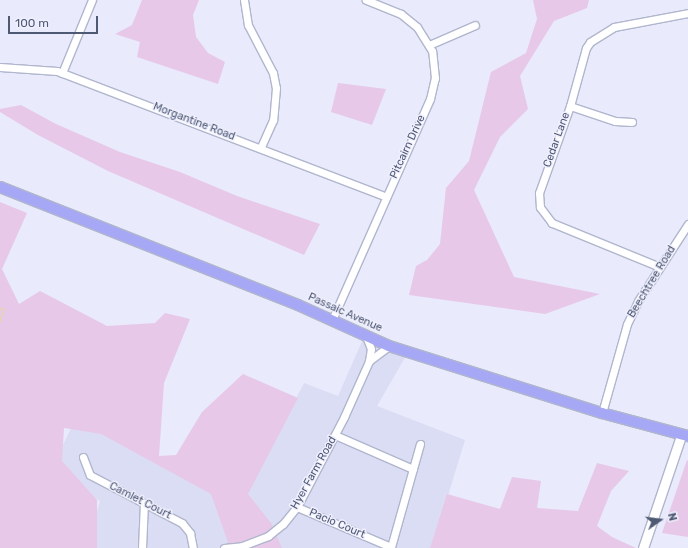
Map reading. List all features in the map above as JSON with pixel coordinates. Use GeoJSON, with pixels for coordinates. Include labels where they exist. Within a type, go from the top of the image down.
{"type":"FeatureCollection","features":[{"type":"Feature","properties":{"kind":"main road","name":"Passaic Avenue"},"geometry":{"type":"LineString","coordinates":[[0,187],[332,320],[389,346],[685,436]]}},
{"type":"Feature","properties":{"kind":"street"},"geometry":{"type":"LineString","coordinates":[[62,73],[92,0]]}},
{"type":"Feature","properties":{"kind":"street"},"geometry":{"type":"LineString","coordinates":[[244,0],[248,25],[273,73],[276,88],[273,120],[261,147]]}},
{"type":"Feature","properties":{"kind":"street","name":"Pitcairn Drive"},"geometry":{"type":"LineString","coordinates":[[332,320],[385,196],[433,92],[435,64],[429,45],[422,32],[407,18],[366,0]]}},
{"type":"Feature","properties":{"kind":"street","name":"Cedar Lane"},"geometry":{"type":"LineString","coordinates":[[660,267],[552,223],[545,216],[539,201],[541,184],[570,106],[586,48],[590,42],[614,26],[688,13]]}},
{"type":"Feature","properties":{"kind":"street"},"geometry":{"type":"LineString","coordinates":[[429,45],[475,25]]}},
{"type":"Feature","properties":{"kind":"street","name":"Morgantine Road"},"geometry":{"type":"LineString","coordinates":[[0,67],[41,68],[62,73],[261,147],[385,196]]}},
{"type":"Feature","properties":{"kind":"street"},"geometry":{"type":"LineString","coordinates":[[570,106],[615,121],[632,122]]}},
{"type":"Feature","properties":{"kind":"street","name":"Beechtree Road"},"geometry":{"type":"LineString","coordinates":[[602,412],[627,324],[638,301],[688,224]]}},
{"type":"Feature","properties":{"kind":"street","name":"Hyer Farm Road"},"geometry":{"type":"LineString","coordinates":[[224,548],[242,546],[268,536],[283,524],[298,506],[335,435],[369,361],[371,349],[366,335]]}},
{"type":"Feature","properties":{"kind":"street","name":"Hyer Farm Road"},"geometry":{"type":"LineString","coordinates":[[369,361],[378,351],[389,346]]}},
{"type":"Feature","properties":{"kind":"street"},"geometry":{"type":"LineString","coordinates":[[335,435],[413,469]]}},
{"type":"Feature","properties":{"kind":"street"},"geometry":{"type":"LineString","coordinates":[[643,548],[685,436]]}},
{"type":"Feature","properties":{"kind":"street","name":"Pacio Court"},"geometry":{"type":"LineString","coordinates":[[298,506],[391,547],[420,444]]}},
{"type":"Feature","properties":{"kind":"street","name":"Camlet Court"},"geometry":{"type":"LineString","coordinates":[[83,457],[90,475],[186,527],[194,548]]}},
{"type":"Feature","properties":{"kind":"street"},"geometry":{"type":"LineString","coordinates":[[142,548],[144,504]]}},
{"type":"Feature","properties":{"kind":"shaded area"},"geometry":{"type":"Polygon","coordinates":[[[142,0],[199,0],[193,15],[196,37],[208,53],[225,62],[218,84],[137,57],[140,42],[115,34],[132,25],[142,0]]]}},
{"type":"Feature","properties":{"kind":"shaded area"},"geometry":{"type":"Polygon","coordinates":[[[533,0],[589,0],[587,8],[554,21],[520,76],[528,109],[500,137],[474,190],[514,277],[600,294],[545,314],[409,295],[416,266],[427,260],[440,244],[446,188],[469,161],[491,72],[526,53],[537,19],[533,0]]]}},
{"type":"Feature","properties":{"kind":"shaded area"},"geometry":{"type":"Polygon","coordinates":[[[338,83],[386,89],[372,125],[331,112],[338,83]]]}},
{"type":"Feature","properties":{"kind":"shaded area"},"geometry":{"type":"Polygon","coordinates":[[[21,105],[56,124],[120,152],[180,172],[237,196],[320,224],[304,255],[108,171],[38,135],[0,112],[0,109],[21,105]]]}},
{"type":"Feature","properties":{"kind":"shaded area"},"geometry":{"type":"Polygon","coordinates":[[[0,202],[27,213],[2,269],[19,304],[40,291],[107,326],[155,323],[165,313],[190,319],[164,383],[159,456],[176,455],[202,412],[243,374],[298,398],[248,494],[271,523],[282,548],[230,548],[211,494],[101,434],[64,428],[62,461],[97,500],[97,548],[0,548],[0,202]]]}},
{"type":"Feature","properties":{"kind":"shaded area"},"geometry":{"type":"Polygon","coordinates":[[[363,339],[406,356],[377,406],[465,440],[432,548],[87,548],[100,501],[50,472],[75,420],[240,508],[304,383],[338,396],[363,339]]]}},
{"type":"Feature","properties":{"kind":"shaded area"},"geometry":{"type":"Polygon","coordinates":[[[687,460],[688,537],[662,533],[687,460]]]}},
{"type":"Feature","properties":{"kind":"shaded area"},"geometry":{"type":"Polygon","coordinates":[[[597,463],[629,471],[611,491],[597,526],[612,537],[636,548],[430,548],[447,494],[500,509],[512,477],[541,481],[537,508],[578,511],[597,463]]]}},
{"type":"Feature","properties":{"kind":"waterway"},"geometry":{"type":"LineString","coordinates":[[0,308],[4,310],[0,322]]}}]}
